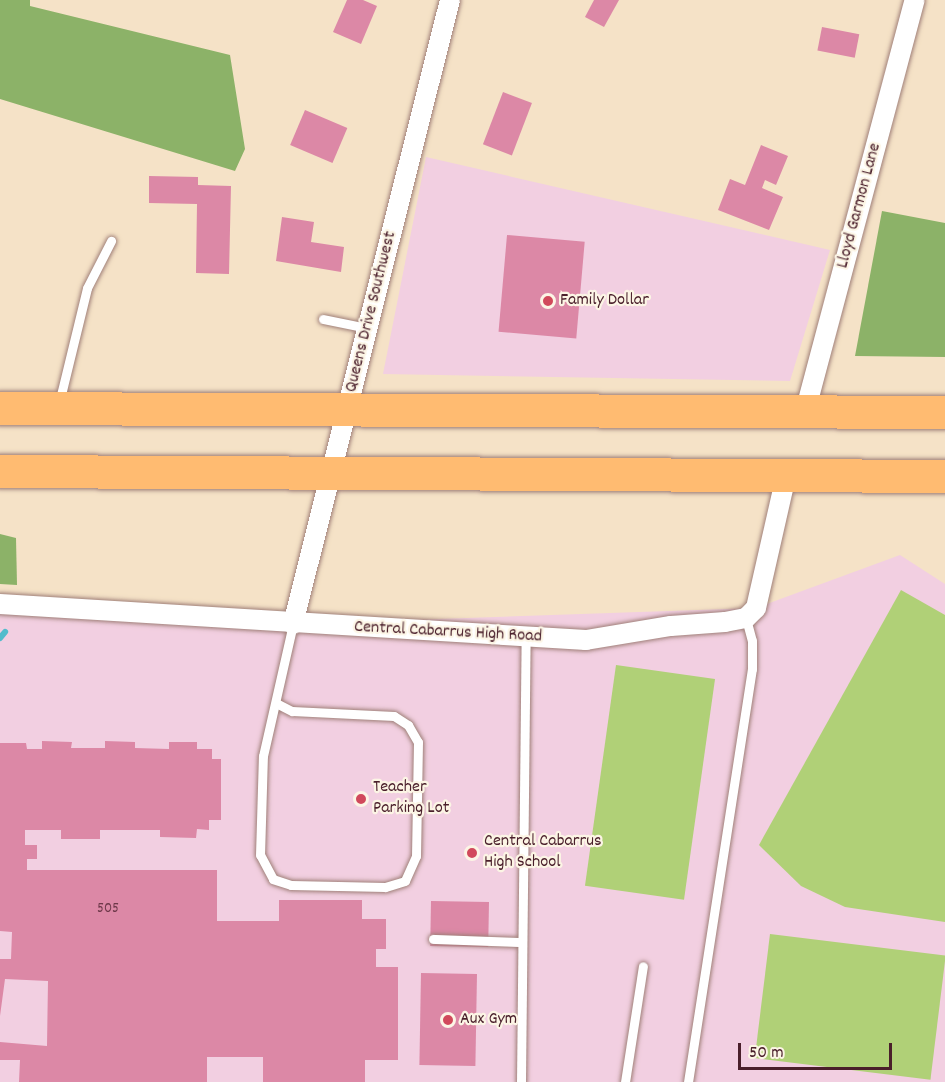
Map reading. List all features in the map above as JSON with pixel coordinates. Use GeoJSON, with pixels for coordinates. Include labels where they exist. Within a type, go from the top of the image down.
{"type":"FeatureCollection","features":[{"type":"Feature","properties":{"kind":"highway"},"geometry":{"type":"LineString","coordinates":[[0,408],[945,412]]}},
{"type":"Feature","properties":{"kind":"highway"},"geometry":{"type":"LineString","coordinates":[[0,471],[487,471],[945,476]]}},
{"type":"Feature","properties":{"kind":"street","name":"Queens Drive Southwest"},"geometry":{"type":"LineString","coordinates":[[293,624],[334,472],[347,410],[450,0]]}},
{"type":"Feature","properties":{"kind":"street","name":"Lloyd Garmon Lane"},"geometry":{"type":"LineString","coordinates":[[805,412],[915,0]]}},
{"type":"Feature","properties":{"kind":"street"},"geometry":{"type":"LineString","coordinates":[[746,618],[756,608],[786,476]]}},
{"type":"Feature","properties":{"kind":"street","name":"Central Cabarrus High Road"},"geometry":{"type":"LineString","coordinates":[[0,604],[293,624],[586,640],[746,618]]}},
{"type":"Feature","properties":{"kind":"lane"},"geometry":{"type":"LineString","coordinates":[[58,408],[87,288],[111,241]]}},
{"type":"Feature","properties":{"kind":"lane"},"geometry":{"type":"LineString","coordinates":[[323,319],[368,328]]}},
{"type":"Feature","properties":{"kind":"lane"},"geometry":{"type":"LineString","coordinates":[[688,1082],[752,669],[752,641],[746,618]]}},
{"type":"Feature","properties":{"kind":"lane"},"geometry":{"type":"LineString","coordinates":[[276,702],[292,711],[394,716],[408,725],[418,742],[416,856],[405,880],[385,887],[291,885],[273,879],[260,855],[263,756],[293,624]]}},
{"type":"Feature","properties":{"kind":"lane"},"geometry":{"type":"LineString","coordinates":[[520,1082],[526,637]]}},
{"type":"Feature","properties":{"kind":"lane"},"geometry":{"type":"LineString","coordinates":[[433,939],[521,942]]}},
{"type":"Feature","properties":{"kind":"lane"},"geometry":{"type":"LineString","coordinates":[[625,1082],[643,966]]}},
{"type":"Feature","properties":{"kind":"shaded area"},"geometry":{"type":"Polygon","coordinates":[[[426,157],[830,250],[790,381],[383,374],[426,157]]]}},
{"type":"Feature","properties":{"kind":"shaded area","name":"Central Cabarrus High School"},"geometry":{"type":"Polygon","coordinates":[[[900,555],[945,584],[945,1082],[0,1082],[0,611],[293,624],[756,608],[900,555]]]}},
{"type":"Feature","properties":{"kind":"green space"},"geometry":{"type":"Polygon","coordinates":[[[0,0],[30,0],[30,6],[230,55],[245,149],[235,171],[0,99],[0,0]]]}},
{"type":"Feature","properties":{"kind":"green space"},"geometry":{"type":"Polygon","coordinates":[[[882,211],[945,223],[945,357],[855,356],[882,211]]]}},
{"type":"Feature","properties":{"kind":"green space"},"geometry":{"type":"Polygon","coordinates":[[[0,534],[16,538],[17,585],[0,584],[0,534]]]}},
{"type":"Feature","properties":{"kind":"green space"},"geometry":{"type":"Polygon","coordinates":[[[901,590],[945,615],[945,922],[845,907],[801,886],[759,845],[901,590]]]}},
{"type":"Feature","properties":{"kind":"green space"},"geometry":{"type":"Polygon","coordinates":[[[616,665],[715,679],[684,900],[585,886],[616,665]]]}},
{"type":"Feature","properties":{"kind":"green space"},"geometry":{"type":"Polygon","coordinates":[[[770,934],[945,955],[930,1080],[755,1058],[770,934]]]}},
{"type":"Feature","properties":{"kind":"building"},"geometry":{"type":"Polygon","coordinates":[[[347,0],[363,0],[377,6],[361,44],[333,32],[347,0]]]}},
{"type":"Feature","properties":{"kind":"building"},"geometry":{"type":"Polygon","coordinates":[[[594,0],[619,0],[604,27],[585,17],[594,0]]]}},
{"type":"Feature","properties":{"kind":"building"},"geometry":{"type":"Polygon","coordinates":[[[822,27],[859,34],[855,58],[817,51],[822,27]]]}},
{"type":"Feature","properties":{"kind":"building"},"geometry":{"type":"Polygon","coordinates":[[[503,92],[532,103],[512,155],[483,144],[503,92]]]}},
{"type":"Feature","properties":{"kind":"building"},"geometry":{"type":"Polygon","coordinates":[[[305,110],[347,128],[332,163],[290,145],[305,110]]]}},
{"type":"Feature","properties":{"kind":"building"},"geometry":{"type":"Polygon","coordinates":[[[761,145],[788,156],[776,185],[765,180],[762,188],[783,197],[769,230],[718,210],[730,179],[745,185],[761,145]]]}},
{"type":"Feature","properties":{"kind":"building"},"geometry":{"type":"Polygon","coordinates":[[[149,176],[198,177],[198,185],[231,186],[229,274],[196,273],[197,204],[149,203],[149,176]]]}},
{"type":"Feature","properties":{"kind":"building"},"geometry":{"type":"Polygon","coordinates":[[[282,217],[314,222],[311,242],[344,247],[341,272],[276,261],[282,217]]]}},
{"type":"Feature","properties":{"kind":"building"},"geometry":{"type":"Polygon","coordinates":[[[507,235],[585,242],[576,338],[499,332],[507,235]]]}},
{"type":"Feature","properties":{"kind":"building"},"geometry":{"type":"Polygon","coordinates":[[[42,741],[72,742],[71,748],[105,748],[105,741],[135,742],[135,748],[169,749],[169,742],[197,742],[197,749],[212,749],[212,759],[221,759],[221,820],[209,820],[209,830],[197,829],[196,838],[160,837],[160,830],[100,830],[100,839],[61,839],[61,830],[25,830],[25,845],[37,845],[37,859],[27,859],[27,870],[217,870],[217,921],[279,921],[279,900],[362,900],[362,919],[386,919],[386,949],[376,949],[376,967],[398,967],[398,1060],[365,1060],[365,1082],[263,1082],[263,1057],[207,1057],[207,1082],[19,1082],[20,1060],[0,1060],[0,1042],[47,1046],[48,981],[5,979],[0,1016],[0,959],[11,959],[12,932],[0,931],[0,743],[26,743],[27,749],[42,749],[42,741]]]}},
{"type":"Feature","properties":{"kind":"building"},"geometry":{"type":"Polygon","coordinates":[[[431,901],[489,902],[488,947],[430,946],[431,901]]]}},
{"type":"Feature","properties":{"kind":"building","name":"Aux Gym"},"geometry":{"type":"Polygon","coordinates":[[[421,973],[477,974],[475,1066],[419,1065],[421,973]]]}},
{"type":"Feature","properties":{"kind":"waterway"},"geometry":{"type":"LineString","coordinates":[[0,638],[5,632]]}},
{"type":"Feature","properties":{"kind":"place","name":"Family Dollar"},"geometry":{"type":"Point","coordinates":[548,301]}},
{"type":"Feature","properties":{"kind":"place","name":"Teacher Parking Lot"},"geometry":{"type":"Point","coordinates":[361,799]}},
{"type":"Feature","properties":{"kind":"place","name":"Central Cabarrus High School"},"geometry":{"type":"Point","coordinates":[472,853]}},
{"type":"Feature","properties":{"kind":"place","name":"Aux Gym"},"geometry":{"type":"Point","coordinates":[448,1020]}}]}
